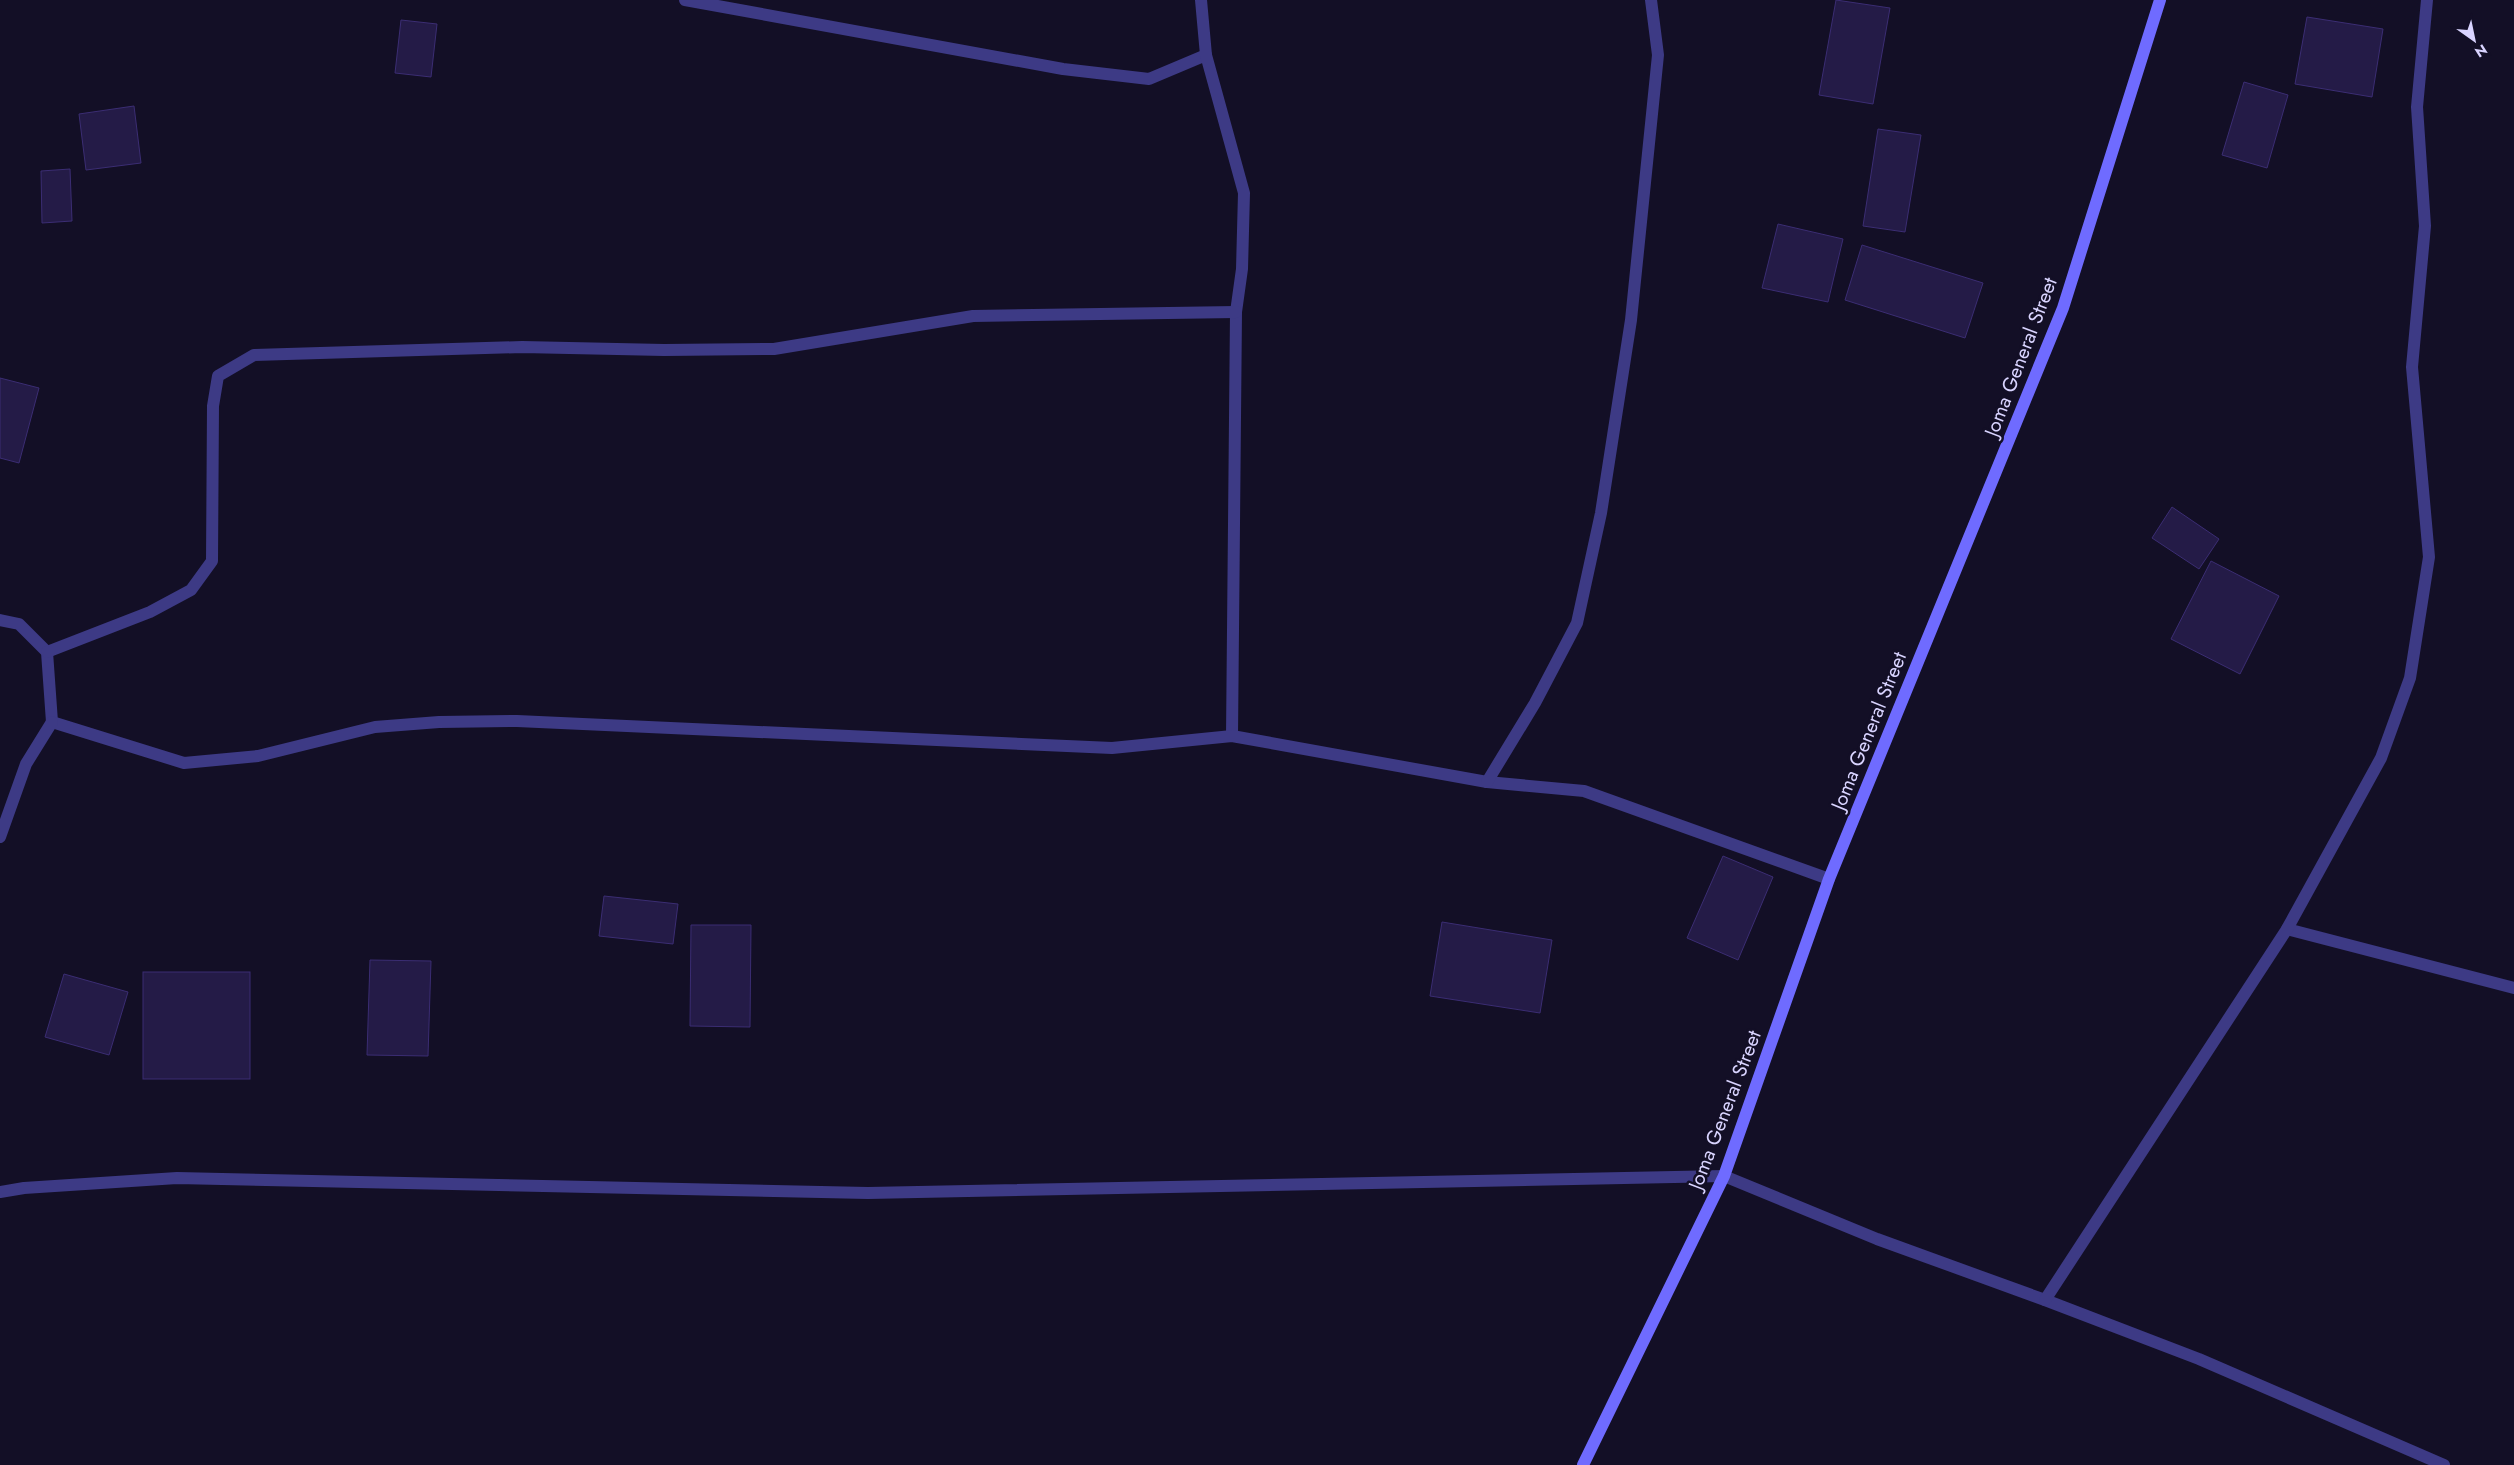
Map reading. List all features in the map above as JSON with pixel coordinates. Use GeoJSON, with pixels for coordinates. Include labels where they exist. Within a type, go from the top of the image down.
{"type":"FeatureCollection","features":[{"type":"Feature","properties":{"kind":"street"},"geometry":{"type":"LineString","coordinates":[[686,0],[1063,69],[1149,79],[1206,55]]}},
{"type":"Feature","properties":{"kind":"street"},"geometry":{"type":"LineString","coordinates":[[1201,0],[1206,55],[1244,193],[1242,268],[1236,312],[1232,736]]}},
{"type":"Feature","properties":{"kind":"street"},"geometry":{"type":"LineString","coordinates":[[1487,782],[1535,703],[1578,623],[1601,514],[1631,320],[1658,55],[1651,0]]}},
{"type":"Feature","properties":{"kind":"street","name":"Joma General Street"},"geometry":{"type":"LineString","coordinates":[[1583,1465],[1724,1176],[1829,879],[2063,308],[2160,0]]}},
{"type":"Feature","properties":{"kind":"street"},"geometry":{"type":"LineString","coordinates":[[2044,1300],[2287,929],[2381,758],[2410,678],[2429,557],[2412,367],[2425,226],[2417,106],[2428,0]]}},
{"type":"Feature","properties":{"kind":"street"},"geometry":{"type":"LineString","coordinates":[[47,652],[150,612],[190,590],[212,561],[213,406],[218,376],[254,355],[522,346],[664,350],[774,349],[973,316],[1236,312]]}},
{"type":"Feature","properties":{"kind":"street"},"geometry":{"type":"LineString","coordinates":[[0,620],[19,624],[47,652],[52,722],[26,764],[0,837]]}},
{"type":"Feature","properties":{"kind":"street"},"geometry":{"type":"LineString","coordinates":[[52,722],[184,763],[258,756],[375,727],[439,722],[517,721],[1112,748],[1232,736],[1487,782],[1584,791],[1829,879]]}},
{"type":"Feature","properties":{"kind":"street"},"geometry":{"type":"LineString","coordinates":[[2287,929],[2514,988]]}},
{"type":"Feature","properties":{"kind":"street"},"geometry":{"type":"LineString","coordinates":[[0,1192],[24,1188],[177,1178],[868,1193],[1724,1176],[1877,1239],[2199,1359],[2444,1465]]}},
{"type":"Feature","properties":{"kind":"building"},"geometry":{"type":"Polygon","coordinates":[[[1836,0],[1890,8],[1873,104],[1819,95],[1836,0]]]}},
{"type":"Feature","properties":{"kind":"building"},"geometry":{"type":"Polygon","coordinates":[[[2307,17],[2383,29],[2372,97],[2295,84],[2307,17]]]}},
{"type":"Feature","properties":{"kind":"building"},"geometry":{"type":"Polygon","coordinates":[[[401,20],[437,24],[431,77],[395,73],[401,20]]]}},
{"type":"Feature","properties":{"kind":"building"},"geometry":{"type":"Polygon","coordinates":[[[2244,82],[2288,95],[2267,168],[2222,155],[2244,82]]]}},
{"type":"Feature","properties":{"kind":"building"},"geometry":{"type":"Polygon","coordinates":[[[134,106],[141,163],[86,170],[79,114],[134,106]]]}},
{"type":"Feature","properties":{"kind":"building"},"geometry":{"type":"Polygon","coordinates":[[[1878,129],[1921,135],[1905,232],[1863,226],[1878,129]]]}},
{"type":"Feature","properties":{"kind":"building"},"geometry":{"type":"Polygon","coordinates":[[[70,169],[72,221],[42,223],[41,171],[70,169]]]}},
{"type":"Feature","properties":{"kind":"building"},"geometry":{"type":"Polygon","coordinates":[[[1778,224],[1843,239],[1828,302],[1762,288],[1778,224]]]}},
{"type":"Feature","properties":{"kind":"building"},"geometry":{"type":"Polygon","coordinates":[[[1862,245],[1983,283],[1965,338],[1845,300],[1862,245]]]}},
{"type":"Feature","properties":{"kind":"building"},"geometry":{"type":"Polygon","coordinates":[[[0,378],[39,388],[19,463],[0,458],[0,378]]]}},
{"type":"Feature","properties":{"kind":"building"},"geometry":{"type":"Polygon","coordinates":[[[2172,507],[2219,539],[2199,569],[2152,538],[2172,507]]]}},
{"type":"Feature","properties":{"kind":"building"},"geometry":{"type":"Polygon","coordinates":[[[2211,561],[2279,596],[2240,674],[2171,639],[2211,561]]]}},
{"type":"Feature","properties":{"kind":"building"},"geometry":{"type":"Polygon","coordinates":[[[1723,856],[1773,877],[1738,960],[1687,938],[1723,856]]]}},
{"type":"Feature","properties":{"kind":"building"},"geometry":{"type":"Polygon","coordinates":[[[604,896],[678,904],[673,944],[599,936],[604,896]]]}},
{"type":"Feature","properties":{"kind":"building"},"geometry":{"type":"Polygon","coordinates":[[[1442,922],[1552,940],[1540,1013],[1430,996],[1442,922]]]}},
{"type":"Feature","properties":{"kind":"building"},"geometry":{"type":"Polygon","coordinates":[[[691,925],[751,925],[750,1027],[690,1026],[691,925]]]}},
{"type":"Feature","properties":{"kind":"building"},"geometry":{"type":"Polygon","coordinates":[[[370,960],[431,961],[428,1056],[367,1055],[370,960]]]}},
{"type":"Feature","properties":{"kind":"building"},"geometry":{"type":"Polygon","coordinates":[[[143,972],[250,972],[250,1079],[143,1079],[143,972]]]}},
{"type":"Feature","properties":{"kind":"building"},"geometry":{"type":"Polygon","coordinates":[[[64,974],[128,992],[109,1055],[45,1037],[64,974]]]}}]}
